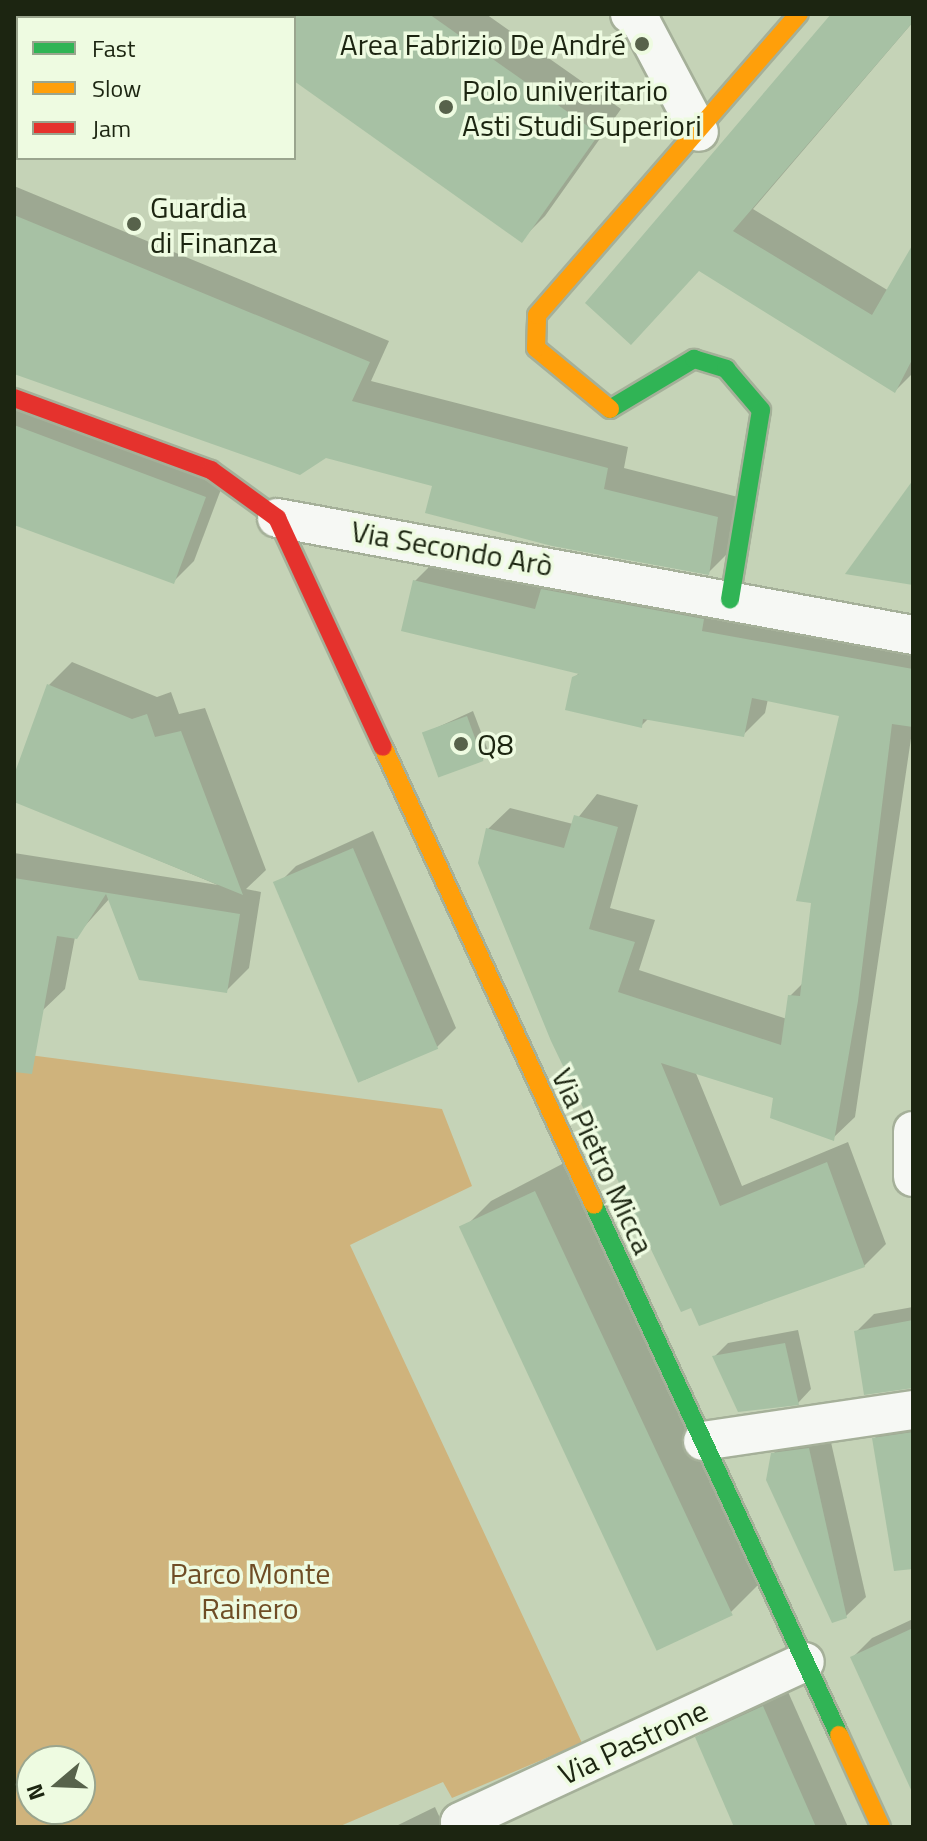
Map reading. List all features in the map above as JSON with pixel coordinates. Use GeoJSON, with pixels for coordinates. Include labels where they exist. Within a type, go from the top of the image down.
{"type":"FeatureCollection","features":[{"type":"Feature","properties":{"kind":"street"},"geometry":{"type":"LineString","coordinates":[[730,599],[761,410],[726,369],[694,359],[610,409],[536,348],[537,315],[799,14]]}},
{"type":"Feature","properties":{"kind":"street"},"geometry":{"type":"LineString","coordinates":[[636,18],[699,132]]}},
{"type":"Feature","properties":{"kind":"street","name":"Via Secondo Arò"},"geometry":{"type":"LineString","coordinates":[[14,398],[211,470],[277,518],[913,635]]}},
{"type":"Feature","properties":{"kind":"street","name":"Via Pietro Micca"},"geometry":{"type":"LineString","coordinates":[[277,518],[881,1827]]}},
{"type":"Feature","properties":{"kind":"street"},"geometry":{"type":"LineString","coordinates":[[913,1131],[913,1177]]}},
{"type":"Feature","properties":{"kind":"street"},"geometry":{"type":"LineString","coordinates":[[703,1441],[913,1410]]}},
{"type":"Feature","properties":{"kind":"street","name":"Via Pastrone"},"geometry":{"type":"LineString","coordinates":[[461,1825],[805,1662]]}},
{"type":"Feature","properties":{"kind":"green space","name":"Parco Monte Rainero"},"geometry":{"type":"Polygon","coordinates":[[[14,1053],[442,1109],[472,1186],[350,1245],[582,1743],[452,1798],[443,1782],[338,1827],[14,1827],[14,1053]]]}},
{"type":"Feature","properties":{"kind":"building","name":"Polo univeritario Asti Studi Superiori"},"geometry":{"type":"Polygon","coordinates":[[[429,14],[599,134],[522,243],[296,82],[294,16],[429,14]]]}},
{"type":"Feature","properties":{"kind":"building"},"geometry":{"type":"Polygon","coordinates":[[[831,14],[913,14],[913,22],[733,231],[872,315],[913,244],[913,358],[895,393],[699,271],[631,345],[585,303],[831,14]]]}},
{"type":"Feature","properties":{"kind":"building"},"geometry":{"type":"Polygon","coordinates":[[[14,215],[370,362],[352,401],[608,468],[604,489],[718,517],[709,575],[552,546],[425,513],[432,486],[326,458],[300,475],[14,374],[14,215]]]}},
{"type":"Feature","properties":{"kind":"building"},"geometry":{"type":"Polygon","coordinates":[[[14,425],[206,497],[174,584],[14,525],[14,425]]]}},
{"type":"Feature","properties":{"kind":"building"},"geometry":{"type":"Polygon","coordinates":[[[913,480],[913,585],[845,574],[913,480]]]}},
{"type":"Feature","properties":{"kind":"building"},"geometry":{"type":"Polygon","coordinates":[[[413,580],[535,609],[541,589],[704,619],[702,631],[913,669],[913,727],[892,724],[858,1001],[834,1141],[770,1118],[773,1098],[661,1063],[720,1206],[827,1162],[865,1267],[699,1326],[691,1308],[681,1312],[551,1041],[478,863],[486,828],[564,848],[574,815],[618,827],[589,929],[635,942],[618,992],[781,1045],[788,995],[800,996],[811,903],[796,901],[839,716],[752,698],[744,737],[643,719],[642,728],[565,710],[572,677],[579,674],[401,631],[413,580]]]}},
{"type":"Feature","properties":{"kind":"building"},"geometry":{"type":"Polygon","coordinates":[[[47,684],[132,719],[147,714],[155,737],[181,731],[243,895],[14,802],[14,775],[47,684]]]}},
{"type":"Feature","properties":{"kind":"building"},"geometry":{"type":"Polygon","coordinates":[[[467,716],[483,761],[438,778],[422,732],[467,716]]]}},
{"type":"Feature","properties":{"kind":"building"},"geometry":{"type":"Polygon","coordinates":[[[353,848],[438,1049],[358,1083],[273,882],[353,848]]]}},
{"type":"Feature","properties":{"kind":"building"},"geometry":{"type":"Polygon","coordinates":[[[14,878],[240,914],[227,993],[139,980],[106,894],[77,939],[57,936],[32,1074],[14,1072],[14,878]]]}},
{"type":"Feature","properties":{"kind":"building"},"geometry":{"type":"Polygon","coordinates":[[[535,1191],[733,1615],[657,1651],[459,1226],[535,1191]]]}},
{"type":"Feature","properties":{"kind":"building"},"geometry":{"type":"Polygon","coordinates":[[[913,1320],[913,1388],[864,1395],[854,1331],[913,1320]]]}},
{"type":"Feature","properties":{"kind":"building"},"geometry":{"type":"Polygon","coordinates":[[[785,1343],[799,1405],[738,1412],[712,1356],[785,1343]]]}},
{"type":"Feature","properties":{"kind":"building"},"geometry":{"type":"Polygon","coordinates":[[[913,1432],[913,1569],[894,1571],[872,1438],[913,1432]]]}},
{"type":"Feature","properties":{"kind":"building"},"geometry":{"type":"Polygon","coordinates":[[[809,1448],[847,1618],[832,1623],[766,1480],[771,1453],[809,1448]]]}},
{"type":"Feature","properties":{"kind":"building"},"geometry":{"type":"Polygon","coordinates":[[[913,1628],[913,1794],[850,1657],[913,1628]]]}},
{"type":"Feature","properties":{"kind":"building"},"geometry":{"type":"Polygon","coordinates":[[[763,1706],[816,1827],[734,1827],[695,1737],[763,1706]]]}},
{"type":"Feature","properties":{"kind":"traffic: fast"},"geometry":{"type":"LineString","coordinates":[[610,409],[694,359],[726,369],[761,410],[730,599]]}},
{"type":"Feature","properties":{"kind":"traffic: fast"},"geometry":{"type":"LineString","coordinates":[[594,1205],[839,1735]]}},
{"type":"Feature","properties":{"kind":"traffic: slow"},"geometry":{"type":"LineString","coordinates":[[610,409],[536,348],[537,315],[799,14]]}},
{"type":"Feature","properties":{"kind":"traffic: slow"},"geometry":{"type":"LineString","coordinates":[[383,747],[594,1205]]}},
{"type":"Feature","properties":{"kind":"traffic: slow"},"geometry":{"type":"LineString","coordinates":[[839,1735],[881,1827]]}},
{"type":"Feature","properties":{"kind":"traffic: jam"},"geometry":{"type":"LineString","coordinates":[[14,398],[211,470],[277,518],[383,747]]}},
{"type":"Feature","properties":{"kind":"place","name":"Area Fabrizio De André"},"geometry":{"type":"Point","coordinates":[642,44]}},
{"type":"Feature","properties":{"kind":"place","name":"Polo univeritario Asti Studi Superiori"},"geometry":{"type":"Point","coordinates":[446,107]}},
{"type":"Feature","properties":{"kind":"place","name":"Guardia di Finanza"},"geometry":{"type":"Point","coordinates":[134,224]}},
{"type":"Feature","properties":{"kind":"place","name":"Q8"},"geometry":{"type":"Point","coordinates":[461,744]}}]}
